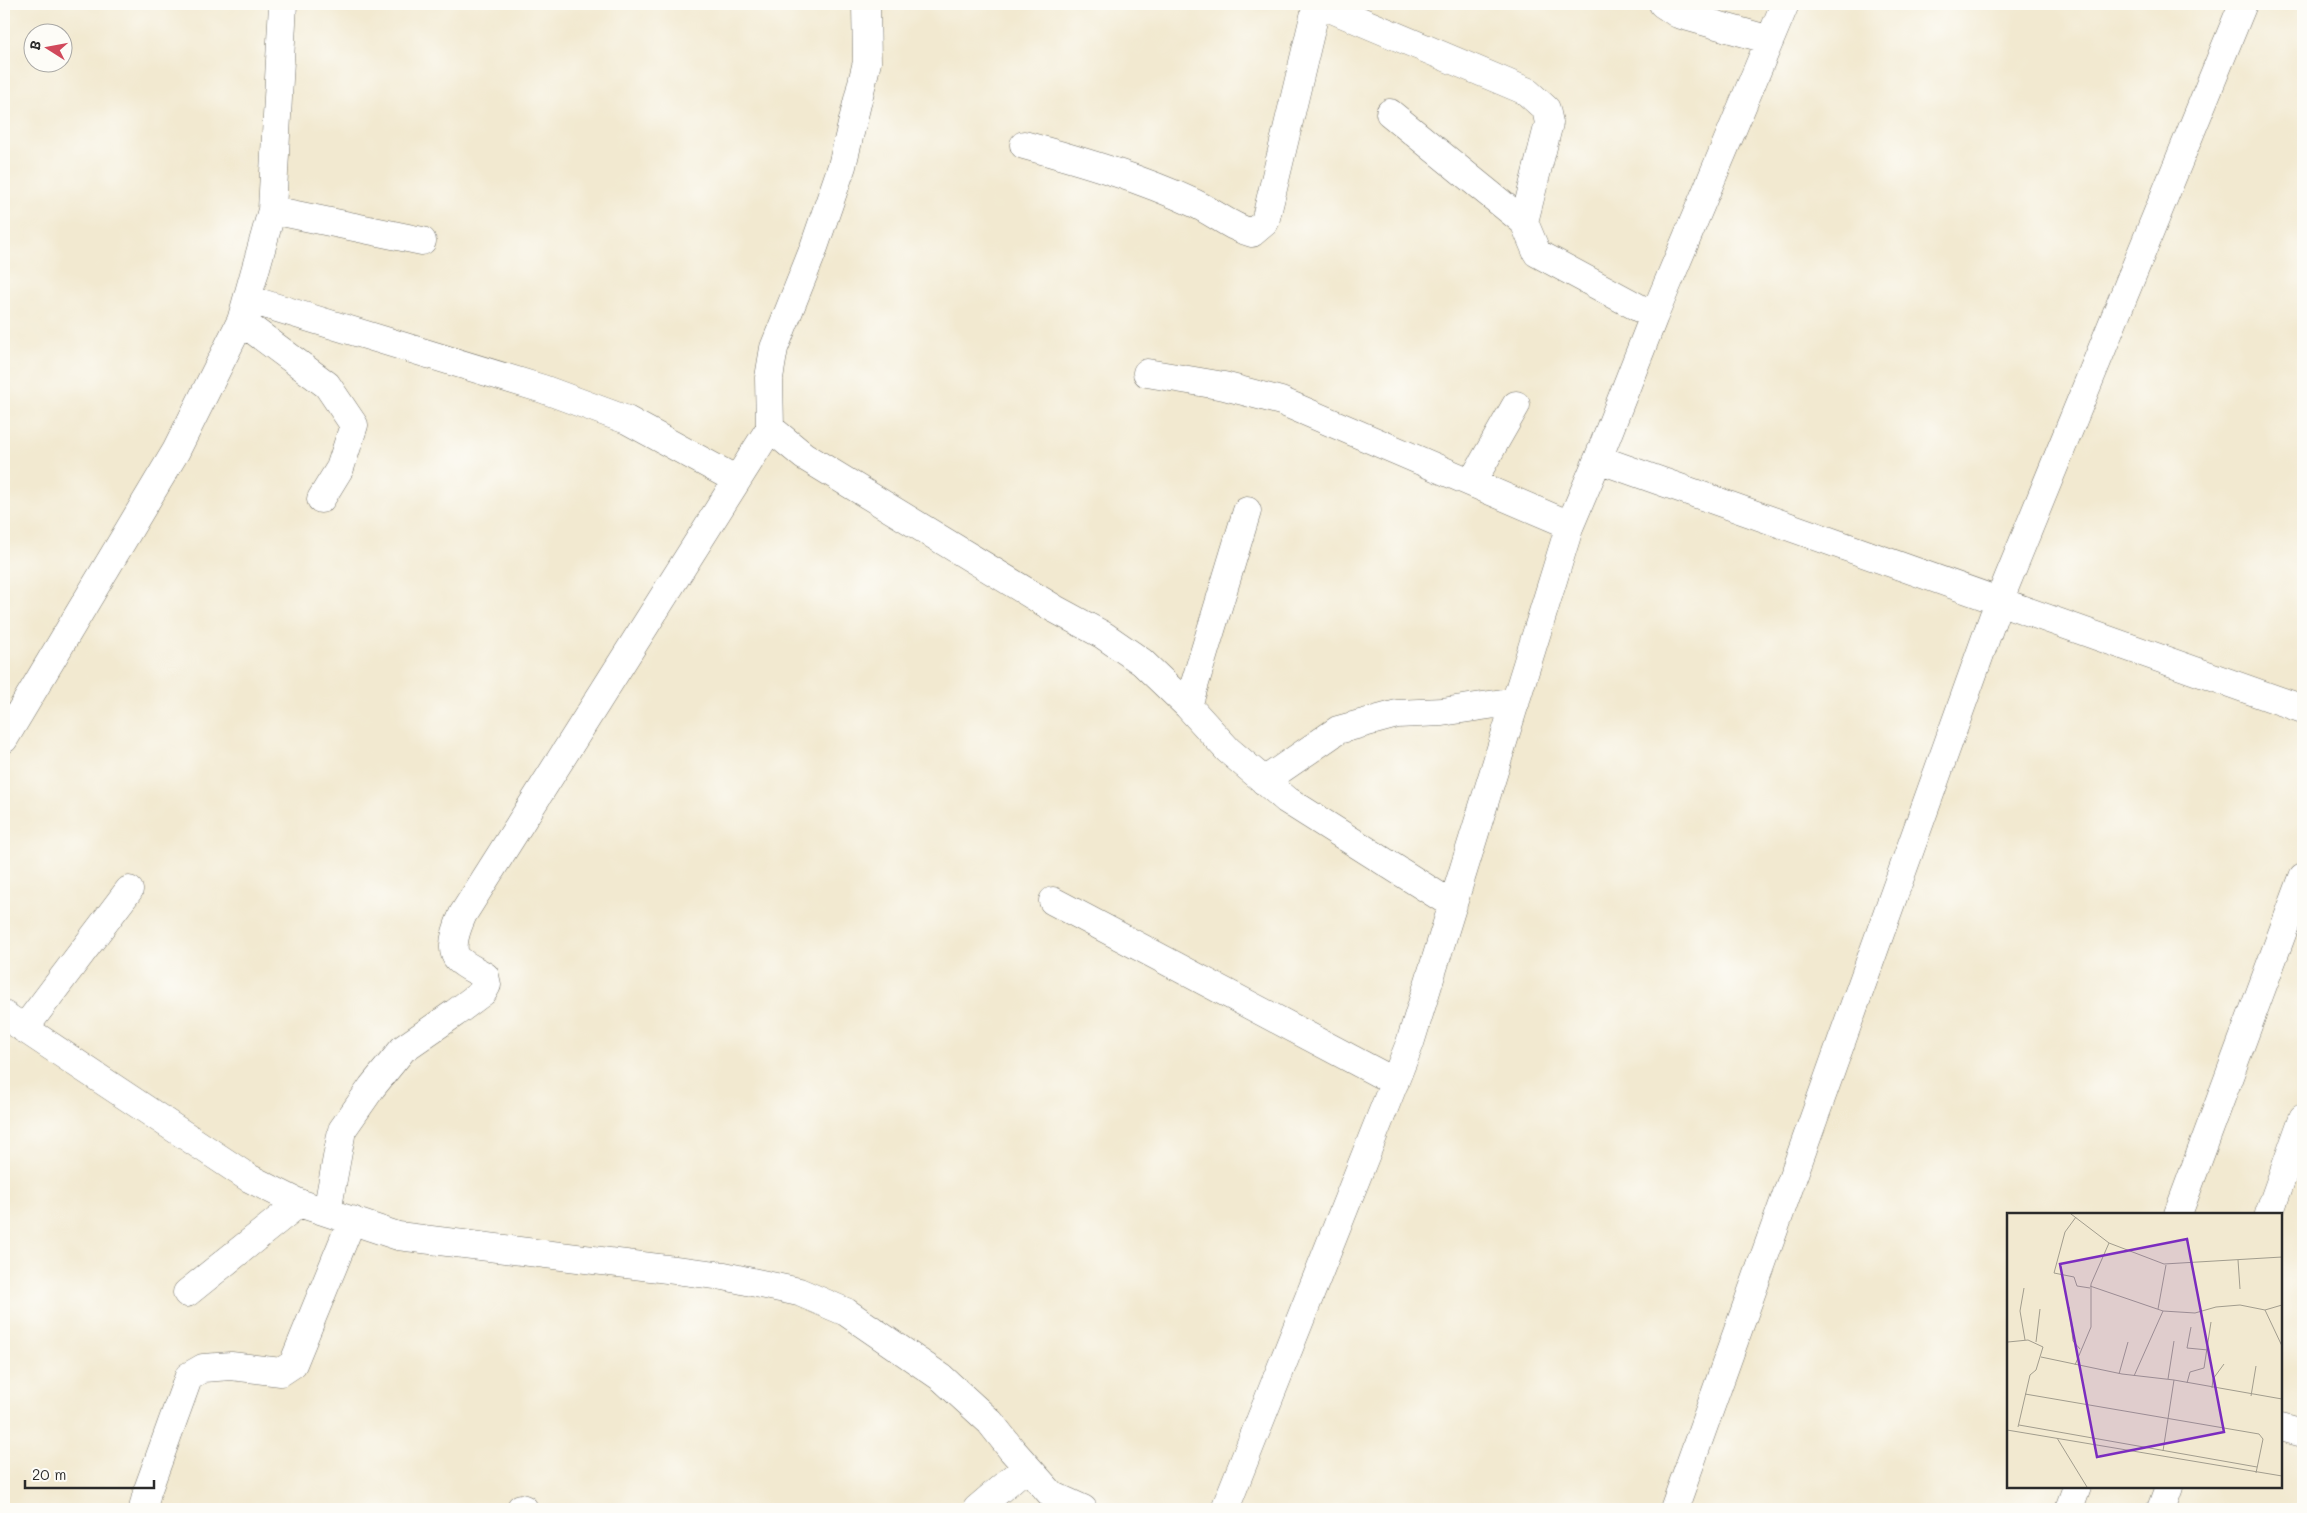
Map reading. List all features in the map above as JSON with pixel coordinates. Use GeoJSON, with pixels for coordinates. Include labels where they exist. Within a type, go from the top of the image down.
{"type":"FeatureCollection","features":[{"type":"Feature","properties":{"kind":"main road"},"geometry":{"type":"LineString","coordinates":[[4,738],[176,451],[244,310],[272,210],[283,4]]}},
{"type":"Feature","properties":{"kind":"main road"},"geometry":{"type":"LineString","coordinates":[[143,1509],[146,1492],[189,1376],[203,1368],[231,1366],[281,1372],[293,1364],[339,1216],[342,1130],[403,1048],[456,1013],[483,992],[487,985],[485,976],[458,959],[455,953],[457,929],[463,914],[770,428],[769,378],[774,348],[812,253],[842,166],[867,62],[866,4]]}},
{"type":"Feature","properties":{"kind":"main road"},"geometry":{"type":"LineString","coordinates":[[1024,146],[1086,162],[1139,181],[1196,204],[1237,229],[1252,233],[1265,222],[1318,4],[1526,91],[1546,109],[1549,123],[1524,222]]}},
{"type":"Feature","properties":{"kind":"main road"},"geometry":{"type":"LineString","coordinates":[[1663,4],[1678,14],[1770,40]]}},
{"type":"Feature","properties":{"kind":"main road"},"geometry":{"type":"LineString","coordinates":[[1225,1509],[1410,1044],[1570,525],[1654,316],[1785,4]]}},
{"type":"Feature","properties":{"kind":"main road"},"geometry":{"type":"LineString","coordinates":[[1674,1509],[1999,601],[2242,4]]}},
{"type":"Feature","properties":{"kind":"main road"},"geometry":{"type":"LineString","coordinates":[[1390,113],[1524,222],[1537,253],[1654,316]]}},
{"type":"Feature","properties":{"kind":"main road"},"geometry":{"type":"LineString","coordinates":[[272,210],[422,241]]}},
{"type":"Feature","properties":{"kind":"main road"},"geometry":{"type":"LineString","coordinates":[[244,310],[543,389],[627,420],[737,480]]}},
{"type":"Feature","properties":{"kind":"main road"},"geometry":{"type":"LineString","coordinates":[[244,310],[327,385],[354,425],[340,468],[321,499]]}},
{"type":"Feature","properties":{"kind":"main road"},"geometry":{"type":"LineString","coordinates":[[1147,373],[1224,386],[1281,401],[1570,525]]}},
{"type":"Feature","properties":{"kind":"main road"},"geometry":{"type":"LineString","coordinates":[[1472,482],[1516,405]]}},
{"type":"Feature","properties":{"kind":"main road"},"geometry":{"type":"LineString","coordinates":[[770,428],[804,456],[1055,609],[1103,635],[1142,662],[1188,706],[1228,750],[1287,800],[1454,905]]}},
{"type":"Feature","properties":{"kind":"main road"},"geometry":{"type":"LineString","coordinates":[[1598,459],[2303,710]]}},
{"type":"Feature","properties":{"kind":"main road"},"geometry":{"type":"LineString","coordinates":[[1188,706],[1247,511]]}},
{"type":"Feature","properties":{"kind":"main road"},"geometry":{"type":"LineString","coordinates":[[1264,782],[1338,730],[1397,714],[1442,712],[1516,701]]}},
{"type":"Feature","properties":{"kind":"main road"},"geometry":{"type":"LineString","coordinates":[[2178,1213],[2303,877]]}},
{"type":"Feature","properties":{"kind":"main road"},"geometry":{"type":"LineString","coordinates":[[129,890],[14,1022],[249,1178],[298,1203],[398,1236],[724,1276],[799,1292],[846,1312],[942,1378],[990,1422],[1026,1468],[1052,1495],[1083,1509]]}},
{"type":"Feature","properties":{"kind":"main road"},"geometry":{"type":"LineString","coordinates":[[1053,901],[1395,1082]]}},
{"type":"Feature","properties":{"kind":"main road"},"geometry":{"type":"LineString","coordinates":[[2268,1213],[2303,1118]]}},
{"type":"Feature","properties":{"kind":"main road"},"geometry":{"type":"LineString","coordinates":[[187,1293],[298,1203]]}},
{"type":"Feature","properties":{"kind":"main road"},"geometry":{"type":"LineString","coordinates":[[2282,1428],[2303,1433]]}},
{"type":"Feature","properties":{"kind":"main road"},"geometry":{"type":"LineString","coordinates":[[977,1509],[1026,1468]]}},
{"type":"Feature","properties":{"kind":"main road"},"geometry":{"type":"LineString","coordinates":[[2068,1509],[2077,1488]]}},
{"type":"Feature","properties":{"kind":"main road"},"geometry":{"type":"LineString","coordinates":[[2161,1509],[2169,1488]]}}]}
